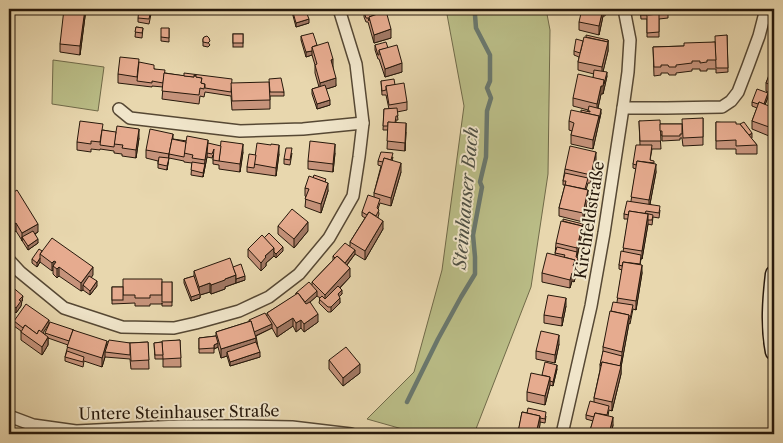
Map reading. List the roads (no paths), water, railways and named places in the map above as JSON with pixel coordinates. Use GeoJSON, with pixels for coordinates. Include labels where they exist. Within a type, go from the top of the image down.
{"type":"FeatureCollection","features":[{"type":"Feature","properties":{"kind":"main road"},"geometry":{"type":"LineString","coordinates":[[774,274],[770,321],[774,352]]}},
{"type":"Feature","properties":{"kind":"street"},"geometry":{"type":"LineString","coordinates":[[9,260],[20,272],[64,308],[122,327],[174,328],[239,311],[269,297],[299,274],[329,238],[352,196],[363,123],[356,64],[339,9]]}},
{"type":"Feature","properties":{"kind":"street","name":"Kirchfeldstraße"},"geometry":{"type":"LineString","coordinates":[[562,434],[591,306],[623,108],[630,40],[624,9]]}},
{"type":"Feature","properties":{"kind":"street"},"geometry":{"type":"LineString","coordinates":[[623,108],[722,107],[731,101],[738,92],[745,75],[759,36],[766,9]]}},
{"type":"Feature","properties":{"kind":"street"},"geometry":{"type":"LineString","coordinates":[[119,108],[130,118],[240,130],[303,129],[363,123]]}},
{"type":"Feature","properties":{"kind":"street","name":"Untere Steinhauser Straße"},"geometry":{"type":"LineString","coordinates":[[9,416],[33,425],[76,431],[179,426],[245,426],[292,427],[351,434]]}},
{"type":"Feature","properties":{"kind":"waterway","name":"Steinhauser Bach"},"geometry":{"type":"LineString","coordinates":[[407,402],[438,339],[475,274],[473,235],[482,187],[480,182],[486,157],[487,111],[491,98],[487,88],[490,81],[490,55],[476,28],[475,15]]}}]}
